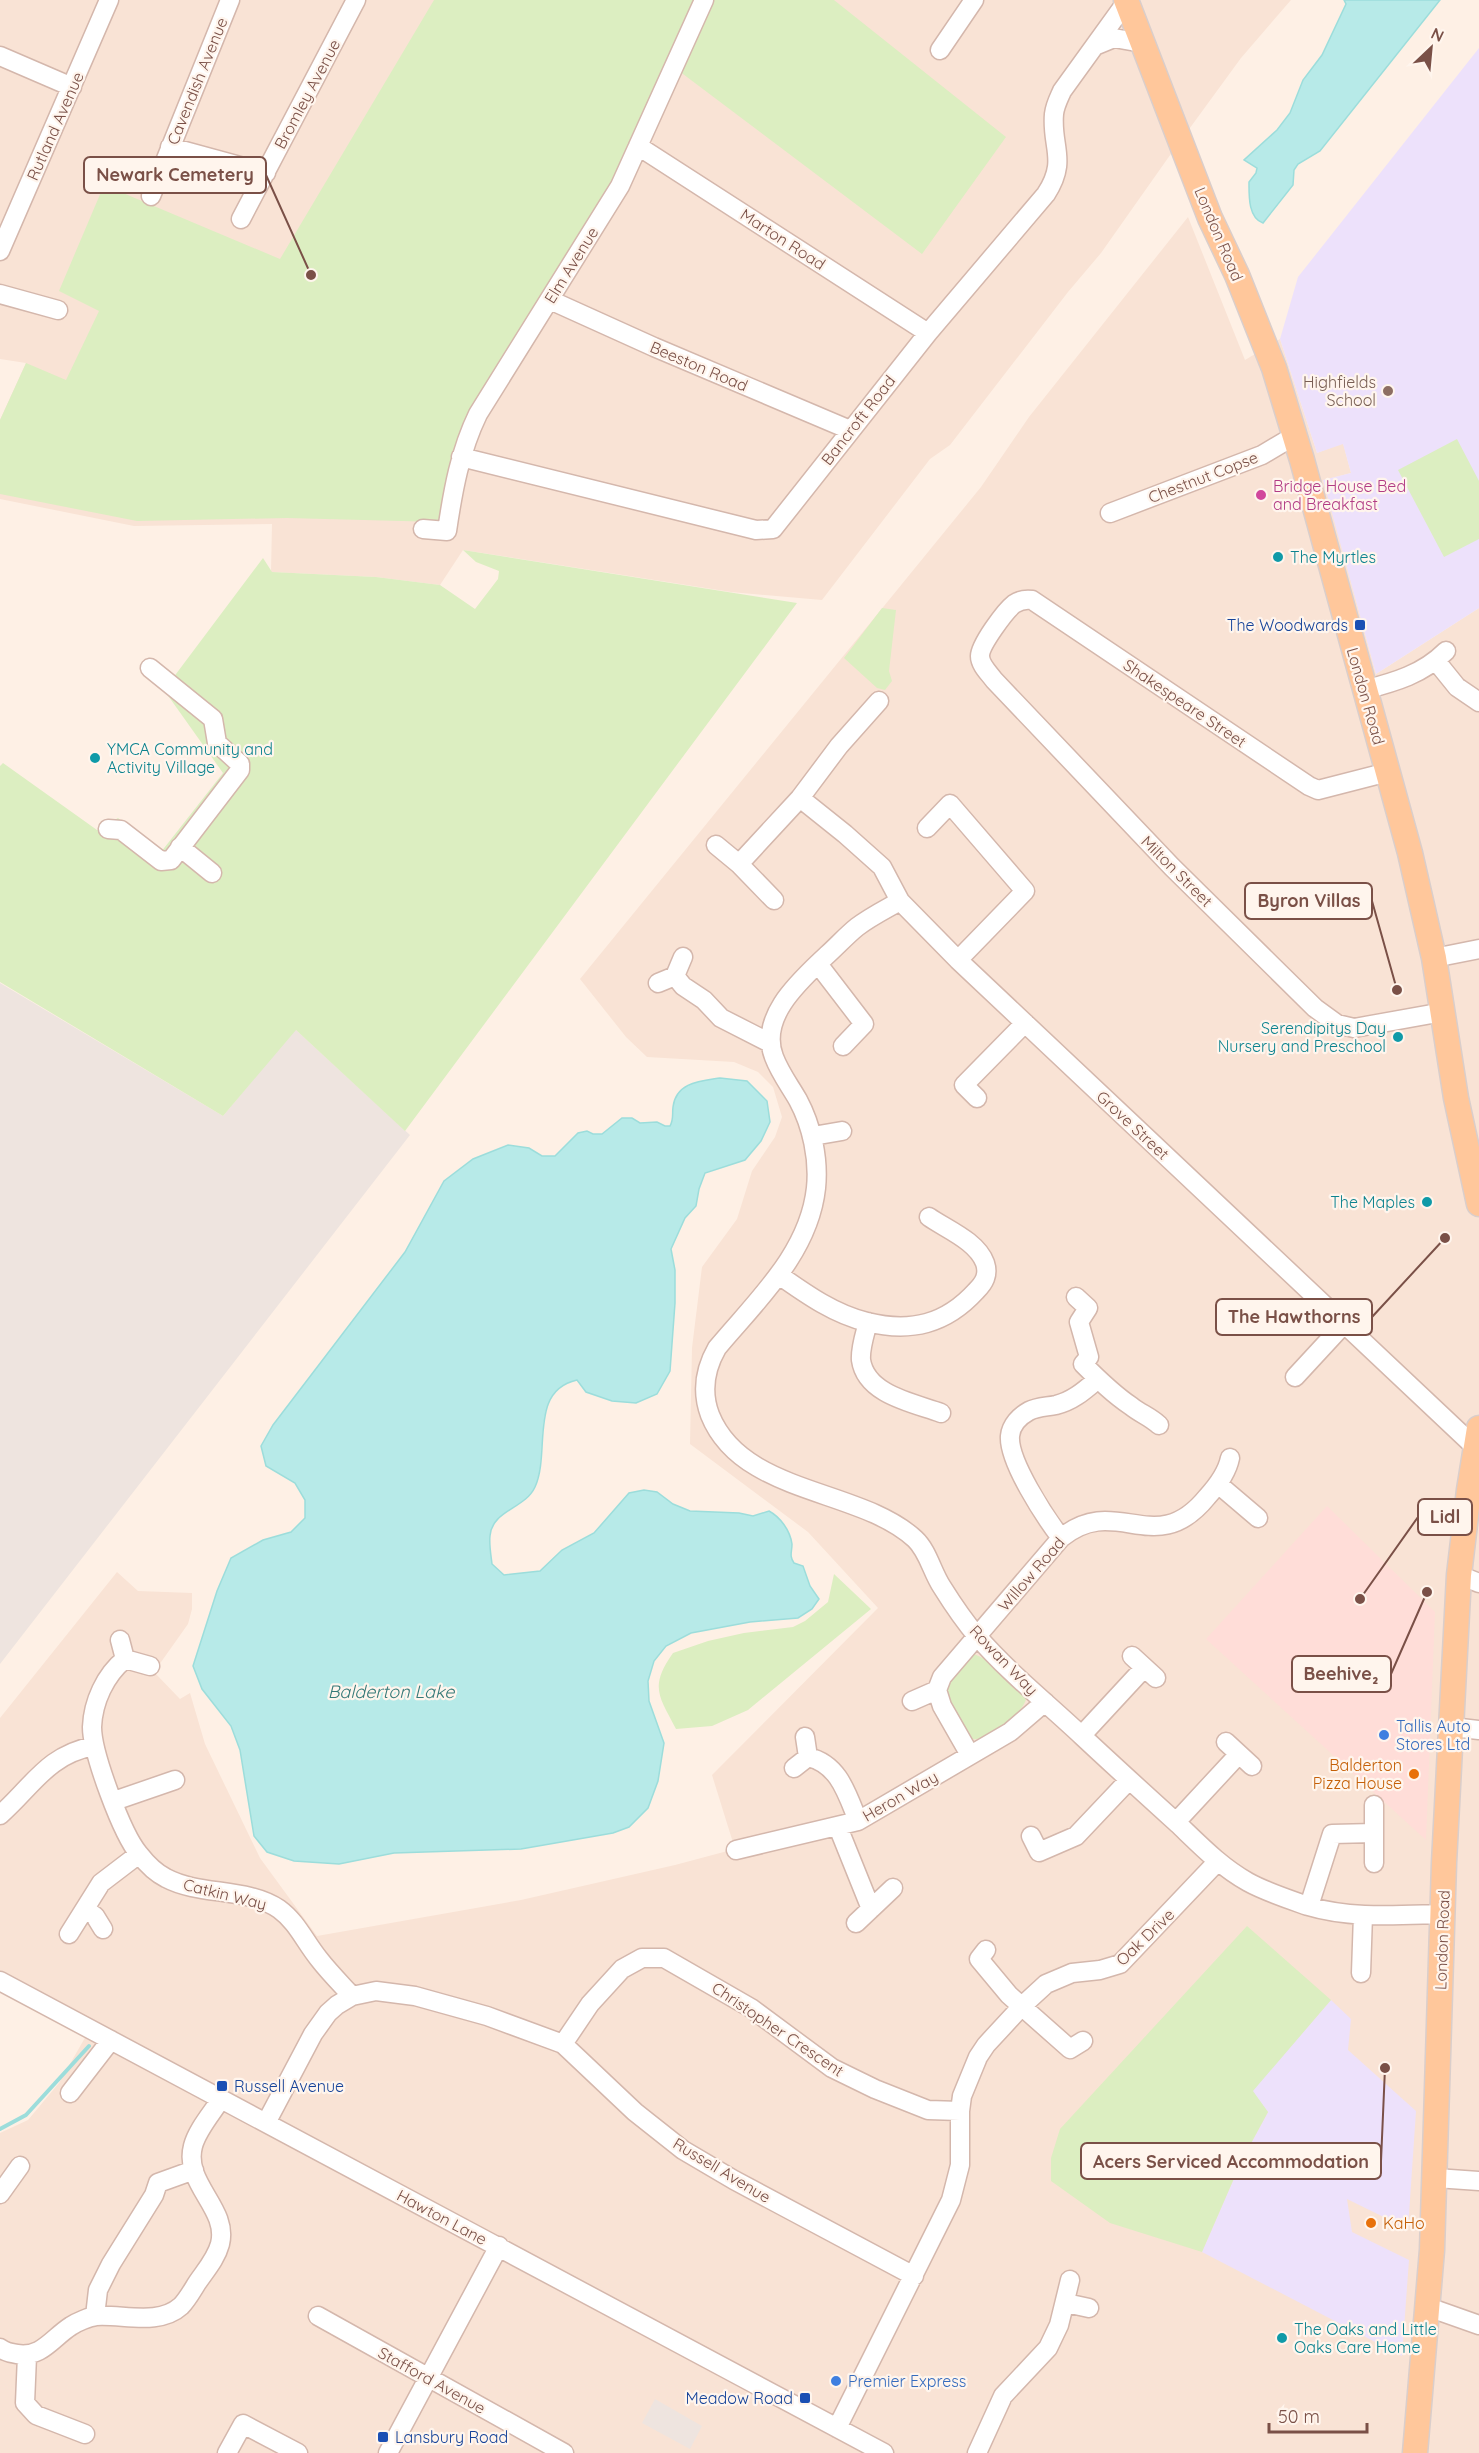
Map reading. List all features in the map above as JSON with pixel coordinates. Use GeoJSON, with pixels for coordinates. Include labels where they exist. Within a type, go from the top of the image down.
{"type":"FeatureCollection","features":[{"type":"Feature","properties":{"kind":"main road","name":"London Road"},"geometry":{"type":"LineString","coordinates":[[1127,1],[1210,218],[1274,368],[1294,436],[1410,853],[1434,957],[1456,1098],[1479,1204]]}},
{"type":"Feature","properties":{"kind":"main road","name":"London Road"},"geometry":{"type":"LineString","coordinates":[[1415,2453],[1428,2307],[1436,2178],[1443,1914],[1452,1727],[1469,1579],[1477,1437]]}},
{"type":"Feature","properties":{"kind":"street","name":"Rutland Avenue"},"geometry":{"type":"LineString","coordinates":[[0,251],[110,0]]}},
{"type":"Feature","properties":{"kind":"street","name":"Cavendish Avenue"},"geometry":{"type":"LineString","coordinates":[[151,195],[230,0]]}},
{"type":"Feature","properties":{"kind":"street","name":"Bromley Avenue"},"geometry":{"type":"LineString","coordinates":[[241,219],[356,0]]}},
{"type":"Feature","properties":{"kind":"street","name":"Elm Avenue"},"geometry":{"type":"LineString","coordinates":[[423,529],[447,538],[452,496],[461,457],[478,414],[620,186],[704,0]]}},
{"type":"Feature","properties":{"kind":"street"},"geometry":{"type":"LineString","coordinates":[[940,50],[974,0]]}},
{"type":"Feature","properties":{"kind":"street","name":"Bancroft Road"},"geometry":{"type":"LineString","coordinates":[[461,457],[733,525],[765,531],[777,524],[928,333],[1036,207],[1053,183],[1058,162],[1054,123],[1056,104],[1062,91],[1127,1]]}},
{"type":"Feature","properties":{"kind":"street"},"geometry":{"type":"LineString","coordinates":[[1097,45],[1114,38],[1142,43]]}},
{"type":"Feature","properties":{"kind":"street"},"geometry":{"type":"LineString","coordinates":[[0,56],[72,87]]}},
{"type":"Feature","properties":{"kind":"street","name":"Marton Road"},"geometry":{"type":"LineString","coordinates":[[638,146],[928,333]]}},
{"type":"Feature","properties":{"kind":"street"},"geometry":{"type":"LineString","coordinates":[[170,147],[266,173]]}},
{"type":"Feature","properties":{"kind":"street"},"geometry":{"type":"LineString","coordinates":[[0,294],[58,310]]}},
{"type":"Feature","properties":{"kind":"street","name":"Beeston Road"},"geometry":{"type":"LineString","coordinates":[[550,300],[850,430]]}},
{"type":"Feature","properties":{"kind":"street","name":"Chestnut Copse"},"geometry":{"type":"LineString","coordinates":[[1110,513],[1262,455],[1294,436]]}},
{"type":"Feature","properties":{"kind":"street","name":"Shakespeare Street"},"geometry":{"type":"LineString","coordinates":[[997,625],[1013,605],[1024,599],[1032,600],[1262,756],[1318,790],[1388,772]]}},
{"type":"Feature","properties":{"kind":"street","name":"Milton Street"},"geometry":{"type":"LineString","coordinates":[[997,625],[981,647],[980,657],[983,667],[1172,867],[1316,1008],[1337,1024],[1354,1028],[1443,1012]]}},
{"type":"Feature","properties":{"kind":"street"},"geometry":{"type":"LineString","coordinates":[[1364,690],[1404,679],[1441,656],[1457,687],[1479,702]]}},
{"type":"Feature","properties":{"kind":"street"},"geometry":{"type":"LineString","coordinates":[[108,829],[121,830],[161,861],[171,860],[240,770],[240,764],[217,743],[213,719],[150,668]]}},
{"type":"Feature","properties":{"kind":"street"},"geometry":{"type":"LineString","coordinates":[[739,864],[800,798],[839,746],[879,700]]}},
{"type":"Feature","properties":{"kind":"street","name":"Grove Street"},"geometry":{"type":"LineString","coordinates":[[800,798],[882,867],[900,901],[958,960],[1344,1324],[1477,1437]]}},
{"type":"Feature","properties":{"kind":"street"},"geometry":{"type":"LineString","coordinates":[[927,828],[950,804],[1032,897],[958,960]]}},
{"type":"Feature","properties":{"kind":"street"},"geometry":{"type":"LineString","coordinates":[[716,845],[739,864],[774,900]]}},
{"type":"Feature","properties":{"kind":"street"},"geometry":{"type":"LineString","coordinates":[[180,847],[212,873]]}},
{"type":"Feature","properties":{"kind":"street"},"geometry":{"type":"LineString","coordinates":[[683,957],[667,979],[683,986],[704,1000],[721,1018],[770,1043],[773,1024],[794,987],[858,926],[900,901]]}},
{"type":"Feature","properties":{"kind":"street"},"geometry":{"type":"LineString","coordinates":[[1434,957],[1479,949]]}},
{"type":"Feature","properties":{"kind":"street"},"geometry":{"type":"LineString","coordinates":[[818,964],[864,1024],[843,1046]]}},
{"type":"Feature","properties":{"kind":"street"},"geometry":{"type":"LineString","coordinates":[[977,1098],[964,1085],[1025,1023]]}},
{"type":"Feature","properties":{"kind":"street","name":"Rowan Way"},"geometry":{"type":"LineString","coordinates":[[770,1043],[778,1066],[800,1102],[813,1136],[816,1187],[811,1214],[796,1247],[779,1275],[717,1348],[711,1359],[705,1387],[706,1404],[715,1426],[732,1446],[761,1469],[884,1518],[918,1540],[941,1586],[976,1636],[1218,1861],[1249,1882],[1309,1906],[1363,1915],[1443,1914]]}},
{"type":"Feature","properties":{"kind":"street"},"geometry":{"type":"LineString","coordinates":[[813,1136],[843,1131]]}},
{"type":"Feature","properties":{"kind":"street"},"geometry":{"type":"LineString","coordinates":[[779,1275],[827,1307],[868,1322],[926,1324],[944,1318],[958,1309],[985,1281],[986,1269],[980,1253],[969,1244],[935,1228]]}},
{"type":"Feature","properties":{"kind":"street"},"geometry":{"type":"LineString","coordinates":[[1076,1297],[1088,1308],[1079,1322],[1089,1357],[1083,1364],[1120,1399],[1138,1412],[1148,1414],[1159,1425]]}},
{"type":"Feature","properties":{"kind":"street"},"geometry":{"type":"LineString","coordinates":[[868,1322],[861,1357],[863,1369],[869,1378],[888,1393],[933,1414]]}},
{"type":"Feature","properties":{"kind":"street"},"geometry":{"type":"LineString","coordinates":[[1295,1377],[1344,1324]]}},
{"type":"Feature","properties":{"kind":"street"},"geometry":{"type":"LineString","coordinates":[[1061,1538],[1042,1511],[1021,1471],[1011,1446],[1011,1431],[1020,1418],[1028,1412],[1070,1401],[1098,1379]]}},
{"type":"Feature","properties":{"kind":"street","name":"Willow Road"},"geometry":{"type":"LineString","coordinates":[[937,1690],[946,1671],[1061,1538],[1082,1525],[1104,1520],[1147,1527],[1172,1524],[1190,1516],[1218,1484],[1229,1466],[1230,1458]]}},
{"type":"Feature","properties":{"kind":"street"},"geometry":{"type":"LineString","coordinates":[[1218,1484],[1258,1518]]}},
{"type":"Feature","properties":{"kind":"street"},"geometry":{"type":"LineString","coordinates":[[120,1640],[124,1659],[150,1666]]}},
{"type":"Feature","properties":{"kind":"street","name":"Catkin Way"},"geometry":{"type":"LineString","coordinates":[[124,1659],[115,1667],[103,1686],[92,1726],[94,1746],[114,1801],[128,1836],[139,1854],[158,1874],[171,1881],[241,1895],[277,1908],[290,1918],[319,1959],[352,1996]]}},
{"type":"Feature","properties":{"kind":"street"},"geometry":{"type":"LineString","coordinates":[[1082,1736],[1144,1667]]}},
{"type":"Feature","properties":{"kind":"street"},"geometry":{"type":"LineString","coordinates":[[912,1701],[937,1690],[942,1706],[970,1755]]}},
{"type":"Feature","properties":{"kind":"street","name":"Heron Way"},"geometry":{"type":"LineString","coordinates":[[736,1850],[858,1821],[1010,1732],[1045,1702]]}},
{"type":"Feature","properties":{"kind":"street"},"geometry":{"type":"LineString","coordinates":[[1452,1727],[1479,1730]]}},
{"type":"Feature","properties":{"kind":"street"},"geometry":{"type":"LineString","coordinates":[[805,1737],[801,1762],[820,1760],[833,1769],[858,1821]]}},
{"type":"Feature","properties":{"kind":"street"},"geometry":{"type":"LineString","coordinates":[[0,1815],[33,1779],[57,1759],[80,1748],[94,1746]]}},
{"type":"Feature","properties":{"kind":"street"},"geometry":{"type":"LineString","coordinates":[[1176,1822],[1239,1754]]}},
{"type":"Feature","properties":{"kind":"street"},"geometry":{"type":"LineString","coordinates":[[114,1801],[175,1780]]}},
{"type":"Feature","properties":{"kind":"street"},"geometry":{"type":"LineString","coordinates":[[1031,1836],[1039,1852],[1076,1836],[1129,1780]]}},
{"type":"Feature","properties":{"kind":"street"},"geometry":{"type":"LineString","coordinates":[[1374,1805],[1374,1863]]}},
{"type":"Feature","properties":{"kind":"street"},"geometry":{"type":"LineString","coordinates":[[838,1827],[871,1908]]}},
{"type":"Feature","properties":{"kind":"street"},"geometry":{"type":"LineString","coordinates":[[1309,1906],[1332,1834],[1374,1833]]}},
{"type":"Feature","properties":{"kind":"street"},"geometry":{"type":"LineString","coordinates":[[69,1934],[101,1883],[139,1854]]}},
{"type":"Feature","properties":{"kind":"street","name":"Oak Drive"},"geometry":{"type":"LineString","coordinates":[[960,2111],[962,2096],[978,2057],[1022,2006],[1046,1984],[1055,1979],[1072,1973],[1107,1969],[1120,1964],[1218,1861]]}},
{"type":"Feature","properties":{"kind":"street"},"geometry":{"type":"LineString","coordinates":[[856,1923],[893,1888]]}},
{"type":"Feature","properties":{"kind":"street"},"geometry":{"type":"LineString","coordinates":[[85,1909],[95,1916],[103,1929]]}},
{"type":"Feature","properties":{"kind":"street"},"geometry":{"type":"LineString","coordinates":[[1360,1973],[1363,1915]]}},
{"type":"Feature","properties":{"kind":"street"},"geometry":{"type":"LineString","coordinates":[[977,1957],[1009,1995],[1074,2050]]}},
{"type":"Feature","properties":{"kind":"street","name":"Christopher Crescent"},"geometry":{"type":"LineString","coordinates":[[563,2044],[590,2004],[622,1969],[642,1958],[664,1958],[751,2008],[832,2068],[875,2089],[928,2110],[960,2111]]}},
{"type":"Feature","properties":{"kind":"street","name":"Hawton Lane"},"geometry":{"type":"LineString","coordinates":[[0,1981],[884,2453]]}},
{"type":"Feature","properties":{"kind":"street","name":"Russell Avenue"},"geometry":{"type":"LineString","coordinates":[[266,2123],[320,2023],[337,2005],[352,1996],[376,1991],[414,1996],[487,2016],[563,2044],[635,2112],[684,2150],[734,2180],[914,2276]]}},
{"type":"Feature","properties":{"kind":"street"},"geometry":{"type":"LineString","coordinates":[[70,2093],[111,2040]]}},
{"type":"Feature","properties":{"kind":"street"},"geometry":{"type":"LineString","coordinates":[[0,2348],[5,2352],[27,2356],[41,2351],[71,2326],[95,2316],[123,2319],[158,2316],[170,2313],[182,2305],[213,2260],[222,2235],[221,2223],[200,2186],[194,2170],[193,2146],[221,2099]]}},
{"type":"Feature","properties":{"kind":"street"},"geometry":{"type":"LineString","coordinates":[[837,2428],[943,2220],[957,2182],[961,2150],[960,2111]]}},
{"type":"Feature","properties":{"kind":"street"},"geometry":{"type":"LineString","coordinates":[[0,2194],[20,2166]]}},
{"type":"Feature","properties":{"kind":"street"},"geometry":{"type":"LineString","coordinates":[[95,2316],[98,2290],[111,2264],[154,2195],[158,2183],[194,2170]]}},
{"type":"Feature","properties":{"kind":"street"},"geometry":{"type":"LineString","coordinates":[[1436,2178],[1479,2181]]}},
{"type":"Feature","properties":{"kind":"street"},"geometry":{"type":"LineString","coordinates":[[388,2453],[498,2246]]}},
{"type":"Feature","properties":{"kind":"street"},"geometry":{"type":"LineString","coordinates":[[977,2453],[1003,2396],[1048,2348],[1059,2325],[1070,2280]]}},
{"type":"Feature","properties":{"kind":"street"},"geometry":{"type":"LineString","coordinates":[[1066,2303],[1089,2308]]}},
{"type":"Feature","properties":{"kind":"street"},"geometry":{"type":"LineString","coordinates":[[1428,2307],[1479,2325]]}},
{"type":"Feature","properties":{"kind":"street","name":"Stafford Avenue"},"geometry":{"type":"LineString","coordinates":[[318,2316],[429,2378],[544,2449],[564,2453]]}},
{"type":"Feature","properties":{"kind":"street"},"geometry":{"type":"LineString","coordinates":[[27,2356],[25,2403],[36,2415],[85,2434]]}},
{"type":"Feature","properties":{"kind":"street"},"geometry":{"type":"LineString","coordinates":[[227,2453],[243,2424],[298,2453]]}},
{"type":"Feature","properties":{"kind":"shaded area"},"geometry":{"type":"Polygon","coordinates":[[[0,0],[1291,0],[1241,58],[1101,253],[1068,292],[950,445],[930,459],[822,600],[731,592],[463,550],[440,585],[376,577],[271,572],[272,524],[134,526],[0,499],[0,420],[26,363],[0,359],[0,0]]]}},
{"type":"Feature","properties":{"kind":"shaded area","name":"Highfields School"},"geometry":{"type":"Polygon","coordinates":[[[1479,48],[1479,608],[1376,674],[1323,480],[1351,473],[1343,444],[1317,453],[1280,339],[1298,277],[1479,48]]]}},
{"type":"Feature","properties":{"kind":"shaded area"},"geometry":{"type":"Polygon","coordinates":[[[1188,217],[1245,360],[1280,339],[1317,453],[1343,443],[1351,473],[1324,480],[1376,674],[1479,608],[1479,2453],[0,2453],[0,2133],[28,2120],[59,2083],[86,2036],[0,1991],[0,1718],[117,1572],[138,1591],[192,1593],[192,1609],[188,1624],[154,1672],[180,1699],[190,1693],[205,1744],[260,1858],[317,1936],[521,1900],[735,1849],[712,1775],[878,1608],[808,1532],[690,1444],[692,1348],[702,1267],[737,1219],[752,1171],[775,1137],[782,1117],[773,1087],[758,1072],[734,1062],[647,1057],[626,1037],[580,979],[981,487],[1029,417],[1188,217]]]}},
{"type":"Feature","properties":{"kind":"shaded area"},"geometry":{"type":"Polygon","coordinates":[[[0,983],[223,1116],[295,1029],[410,1135],[0,1664],[0,983]]]}},
{"type":"Feature","properties":{"kind":"shaded area"},"geometry":{"type":"Polygon","coordinates":[[[1327,1506],[1435,1612],[1426,1840],[1206,1639],[1327,1506]]]}},
{"type":"Feature","properties":{"kind":"shaded area"},"geometry":{"type":"Polygon","coordinates":[[[1331,2000],[1351,2019],[1348,2050],[1416,2111],[1408,2229],[1347,2199],[1352,2232],[1409,2260],[1402,2356],[1202,2252],[1242,2160],[1268,2112],[1252,2091],[1331,2000]]]}},
{"type":"Feature","properties":{"kind":"shaded area"},"geometry":{"type":"Polygon","coordinates":[[[655,2399],[702,2426],[690,2449],[642,2423],[655,2399]]]}},
{"type":"Feature","properties":{"kind":"green space"},"geometry":{"type":"Polygon","coordinates":[[[434,0],[695,0],[613,182],[474,414],[440,522],[287,518],[137,521],[0,494],[0,420],[26,363],[66,380],[99,311],[59,291],[104,185],[280,259],[434,0]]]}},
{"type":"Feature","properties":{"kind":"green space"},"geometry":{"type":"Polygon","coordinates":[[[711,0],[834,0],[1006,137],[922,254],[679,71],[711,0]]]}},
{"type":"Feature","properties":{"kind":"green space"},"geometry":{"type":"Polygon","coordinates":[[[1457,439],[1479,481],[1479,539],[1444,557],[1398,470],[1457,439]]]}},
{"type":"Feature","properties":{"kind":"green space"},"geometry":{"type":"Polygon","coordinates":[[[463,550],[797,603],[405,1131],[296,1030],[223,1116],[0,982],[0,766],[3,763],[97,830],[118,818],[161,852],[223,773],[164,690],[263,558],[272,572],[376,577],[440,585],[475,609],[498,579],[499,571],[476,562],[463,550]]]}},
{"type":"Feature","properties":{"kind":"green space"},"geometry":{"type":"Polygon","coordinates":[[[882,608],[896,610],[889,671],[892,681],[885,690],[877,688],[844,658],[882,608]]]}},
{"type":"Feature","properties":{"kind":"green space"},"geometry":{"type":"Polygon","coordinates":[[[834,1574],[871,1609],[748,1710],[712,1726],[676,1729],[659,1691],[661,1675],[673,1653],[708,1641],[744,1633],[793,1627],[805,1621],[828,1602],[834,1574]]]}},
{"type":"Feature","properties":{"kind":"green space"},"geometry":{"type":"Polygon","coordinates":[[[974,1654],[985,1659],[1026,1699],[1019,1711],[1004,1725],[979,1739],[973,1739],[967,1735],[953,1710],[947,1693],[955,1672],[974,1654]]]}},
{"type":"Feature","properties":{"kind":"green space"},"geometry":{"type":"Polygon","coordinates":[[[1247,1926],[1331,2000],[1253,2091],[1268,2112],[1242,2160],[1202,2252],[1110,2223],[1051,2181],[1051,2158],[1060,2129],[1247,1926]]]}},
{"type":"Feature","properties":{"kind":"water"},"geometry":{"type":"Polygon","coordinates":[[[1344,0],[1440,0],[1320,151],[1298,164],[1294,170],[1293,185],[1263,223],[1254,216],[1249,199],[1249,182],[1257,168],[1244,160],[1277,130],[1290,113],[1303,80],[1322,55],[1346,4],[1344,0]]]}},
{"type":"Feature","properties":{"kind":"water","name":"Balderton Lake"},"geometry":{"type":"Polygon","coordinates":[[[720,1078],[747,1081],[767,1101],[770,1122],[761,1141],[745,1160],[705,1173],[696,1206],[685,1218],[671,1249],[675,1270],[675,1303],[670,1371],[657,1394],[636,1403],[612,1401],[586,1392],[577,1380],[562,1386],[552,1396],[546,1409],[539,1473],[535,1487],[524,1500],[496,1520],[492,1527],[490,1550],[492,1564],[504,1575],[540,1571],[562,1550],[594,1533],[629,1493],[644,1490],[657,1492],[673,1504],[690,1511],[739,1513],[753,1516],[769,1511],[781,1520],[787,1529],[792,1544],[792,1561],[803,1566],[810,1586],[819,1599],[812,1609],[798,1618],[750,1622],[691,1633],[666,1646],[654,1661],[648,1681],[649,1701],[664,1743],[658,1781],[648,1808],[629,1827],[613,1833],[521,1849],[394,1853],[339,1864],[294,1861],[267,1852],[254,1836],[240,1750],[231,1726],[202,1689],[193,1666],[217,1591],[231,1558],[263,1540],[291,1532],[305,1518],[305,1500],[295,1483],[266,1466],[261,1446],[273,1425],[405,1252],[444,1181],[473,1159],[508,1145],[529,1148],[542,1156],[555,1156],[578,1133],[587,1131],[602,1134],[622,1118],[632,1118],[640,1123],[657,1122],[670,1126],[675,1099],[679,1092],[690,1084],[720,1078]]]}},
{"type":"Feature","properties":{"kind":"waterway"},"geometry":{"type":"LineString","coordinates":[[0,2129],[26,2115],[89,2046]]}},
{"type":"Feature","properties":{"kind":"place","name":"Newark Cemetery"},"geometry":{"type":"Point","coordinates":[311,275]}},
{"type":"Feature","properties":{"kind":"place","name":"Highfields School"},"geometry":{"type":"Point","coordinates":[1388,391]}},
{"type":"Feature","properties":{"kind":"place","name":"Bridge House Bed and Breakfast"},"geometry":{"type":"Point","coordinates":[1261,495]}},
{"type":"Feature","properties":{"kind":"place","name":"The Myrtles"},"geometry":{"type":"Point","coordinates":[1278,557]}},
{"type":"Feature","properties":{"kind":"place","name":"The Woodwards"},"geometry":{"type":"Point","coordinates":[1360,625]}},
{"type":"Feature","properties":{"kind":"place","name":"YMCA Community and Activity Village"},"geometry":{"type":"Point","coordinates":[95,758]}},
{"type":"Feature","properties":{"kind":"place","name":"Byron Villas"},"geometry":{"type":"Point","coordinates":[1397,990]}},
{"type":"Feature","properties":{"kind":"place","name":"Serendipitys Day Nursery and Preschool"},"geometry":{"type":"Point","coordinates":[1398,1037]}},
{"type":"Feature","properties":{"kind":"place","name":"The Maples"},"geometry":{"type":"Point","coordinates":[1427,1202]}},
{"type":"Feature","properties":{"kind":"place","name":"The Hawthorns"},"geometry":{"type":"Point","coordinates":[1445,1238]}},
{"type":"Feature","properties":{"kind":"place","name":"Beehive₂"},"geometry":{"type":"Point","coordinates":[1427,1592]}},
{"type":"Feature","properties":{"kind":"place","name":"Lidl"},"geometry":{"type":"Point","coordinates":[1360,1599]}},
{"type":"Feature","properties":{"kind":"place","name":"Tallis Auto Stores Ltd"},"geometry":{"type":"Point","coordinates":[1384,1735]}},
{"type":"Feature","properties":{"kind":"place","name":"Balderton Pizza House"},"geometry":{"type":"Point","coordinates":[1414,1774]}},
{"type":"Feature","properties":{"kind":"place","name":"Acers Serviced Accommodation"},"geometry":{"type":"Point","coordinates":[1385,2068]}},
{"type":"Feature","properties":{"kind":"place","name":"Russell Avenue"},"geometry":{"type":"Point","coordinates":[222,2086]}},
{"type":"Feature","properties":{"kind":"place","name":"KaHo"},"geometry":{"type":"Point","coordinates":[1371,2223]}},
{"type":"Feature","properties":{"kind":"place","name":"The Oaks and Little Oaks Care Home"},"geometry":{"type":"Point","coordinates":[1282,2338]}},
{"type":"Feature","properties":{"kind":"place","name":"Premier Express"},"geometry":{"type":"Point","coordinates":[836,2381]}},
{"type":"Feature","properties":{"kind":"place","name":"Meadow Road"},"geometry":{"type":"Point","coordinates":[805,2398]}},
{"type":"Feature","properties":{"kind":"place","name":"Lansbury Road"},"geometry":{"type":"Point","coordinates":[383,2437]}}]}
